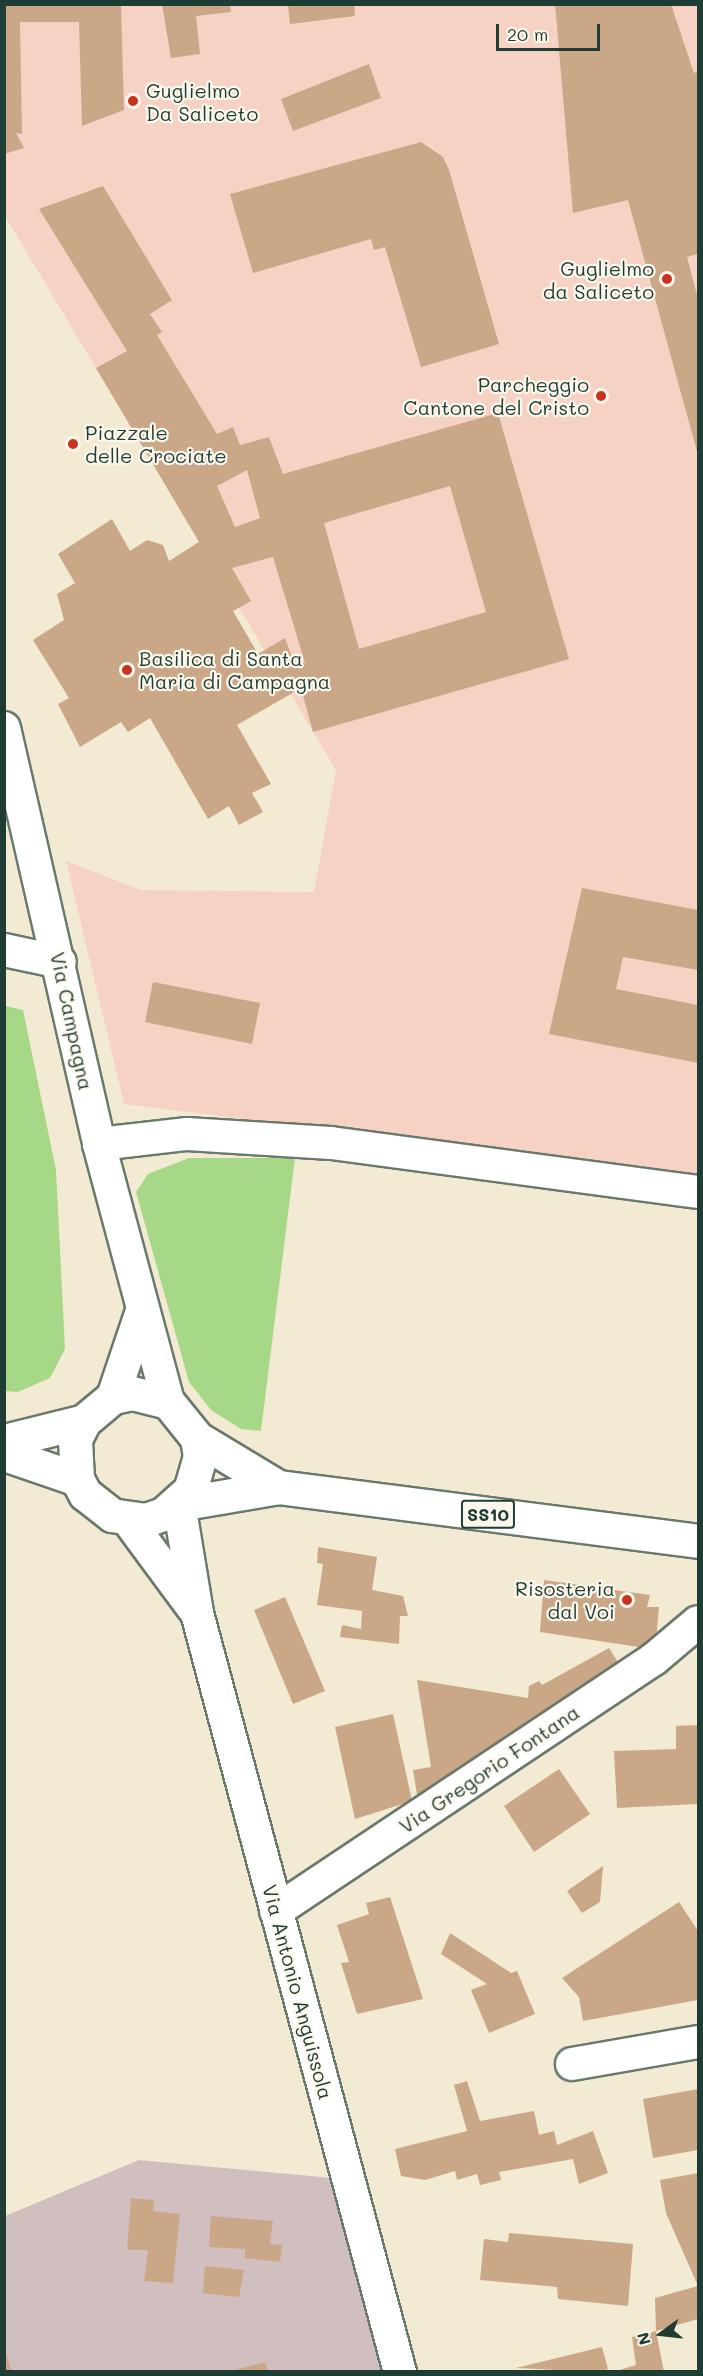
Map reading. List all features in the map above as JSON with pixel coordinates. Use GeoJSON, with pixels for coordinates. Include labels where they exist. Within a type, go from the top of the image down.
{"type":"FeatureCollection","features":[{"type":"Feature","properties":{"kind":"main road"},"geometry":{"type":"LineString","coordinates":[[128,1520],[97,1506],[77,1479],[75,1439],[84,1421],[113,1397],[150,1394],[168,1401]]}},
{"type":"Feature","properties":{"kind":"main road","name":"SS10"},"geometry":{"type":"LineString","coordinates":[[168,1401],[197,1438],[278,1487]]}},
{"type":"Feature","properties":{"kind":"main road"},"geometry":{"type":"LineString","coordinates":[[4,1441],[84,1421]]}},
{"type":"Feature","properties":{"kind":"main road"},"geometry":{"type":"LineString","coordinates":[[179,1504],[197,1474],[197,1438]]}},
{"type":"Feature","properties":{"kind":"main road"},"geometry":{"type":"LineString","coordinates":[[4,1454],[77,1479]]}},
{"type":"Feature","properties":{"kind":"main road","name":"SS10"},"geometry":{"type":"LineString","coordinates":[[128,1520],[163,1514],[179,1504],[278,1487],[699,1541]]}},
{"type":"Feature","properties":{"kind":"street","name":"Via Campagna"},"geometry":{"type":"LineString","coordinates":[[4,728],[60,962],[99,1144],[141,1314],[168,1401]]}},
{"type":"Feature","properties":{"kind":"street"},"geometry":{"type":"LineString","coordinates":[[4,950],[60,962]]}},
{"type":"Feature","properties":{"kind":"street"},"geometry":{"type":"LineString","coordinates":[[99,1144],[187,1134],[332,1143],[699,1192]]}},
{"type":"Feature","properties":{"kind":"street"},"geometry":{"type":"LineString","coordinates":[[113,1397],[141,1314]]}},
{"type":"Feature","properties":{"kind":"street","name":"Via Antonio Anguissola"},"geometry":{"type":"LineString","coordinates":[[179,1504],[197,1613],[400,2372]]}},
{"type":"Feature","properties":{"kind":"street","name":"Via Antonio Anguissola"},"geometry":{"type":"LineString","coordinates":[[128,1520],[197,1613]]}},
{"type":"Feature","properties":{"kind":"street","name":"Via Gregorio Fontana"},"geometry":{"type":"LineString","coordinates":[[276,1911],[654,1659],[699,1622]]}},
{"type":"Feature","properties":{"kind":"street"},"geometry":{"type":"LineString","coordinates":[[572,2064],[699,2042]]}},
{"type":"Feature","properties":{"kind":"shaded area"},"geometry":{"type":"Polygon","coordinates":[[[4,5],[698,5],[698,1176],[124,1104],[66,861],[141,890],[314,892],[336,770],[5,216],[4,5]]]}},
{"type":"Feature","properties":{"kind":"shaded area"},"geometry":{"type":"Polygon","coordinates":[[[139,2160],[332,2178],[384,2371],[5,2372],[5,2216],[139,2160]]]}},
{"type":"Feature","properties":{"kind":"green space"},"geometry":{"type":"Polygon","coordinates":[[[5,1006],[23,1010],[56,1170],[65,1349],[50,1378],[18,1392],[4,1391],[5,1006]]]}},
{"type":"Feature","properties":{"kind":"green space"},"geometry":{"type":"Polygon","coordinates":[[[189,1158],[295,1158],[261,1431],[241,1429],[211,1410],[189,1382],[136,1192],[148,1174],[189,1158]]]}},
{"type":"Feature","properties":{"kind":"building"},"geometry":{"type":"Polygon","coordinates":[[[4,4],[121,4],[124,110],[82,126],[79,22],[20,22],[22,134],[16,133],[24,148],[4,154],[4,4]]]}},
{"type":"Feature","properties":{"kind":"building"},"geometry":{"type":"Polygon","coordinates":[[[162,4],[230,4],[231,12],[196,16],[200,54],[171,58],[162,4]]]}},
{"type":"Feature","properties":{"kind":"building"},"geometry":{"type":"Polygon","coordinates":[[[288,4],[354,4],[355,16],[290,24],[288,4]]]}},
{"type":"Feature","properties":{"kind":"building","name":"Guglielmo da Saliceto"},"geometry":{"type":"Polygon","coordinates":[[[555,4],[671,4],[694,73],[698,71],[698,254],[687,257],[698,299],[698,455],[628,200],[573,213],[555,4]]]}},
{"type":"Feature","properties":{"kind":"building"},"geometry":{"type":"Polygon","coordinates":[[[369,64],[381,98],[293,131],[281,99],[369,64]]]}},
{"type":"Feature","properties":{"kind":"building"},"geometry":{"type":"Polygon","coordinates":[[[421,142],[443,157],[449,170],[499,344],[421,367],[385,247],[374,250],[371,239],[253,273],[230,194],[421,142]]]}},
{"type":"Feature","properties":{"kind":"building"},"geometry":{"type":"Polygon","coordinates":[[[103,186],[172,300],[150,314],[162,332],[157,335],[217,434],[233,427],[240,445],[269,437],[283,474],[498,413],[569,659],[313,732],[301,688],[237,725],[271,784],[252,793],[263,812],[239,825],[229,806],[208,819],[150,718],[128,732],[121,722],[80,747],[58,704],[69,698],[33,640],[64,620],[57,594],[75,583],[58,554],[112,519],[130,551],[147,540],[163,545],[169,561],[199,542],[96,368],[127,351],[39,209],[103,186]],[[247,470],[217,486],[235,527],[260,518],[247,470]],[[450,486],[324,523],[359,649],[486,612],[450,486]],[[273,557],[232,568],[251,601],[233,611],[258,654],[285,638],[295,665],[305,663],[273,557]]]}},
{"type":"Feature","properties":{"kind":"building"},"geometry":{"type":"Polygon","coordinates":[[[582,888],[698,910],[698,970],[623,957],[616,989],[698,1005],[698,1063],[549,1034],[582,888]]]}},
{"type":"Feature","properties":{"kind":"building"},"geometry":{"type":"Polygon","coordinates":[[[153,982],[260,1003],[252,1044],[145,1022],[153,982]]]}},
{"type":"Feature","properties":{"kind":"building"},"geometry":{"type":"Polygon","coordinates":[[[318,1547],[377,1557],[372,1590],[403,1596],[408,1616],[400,1616],[399,1644],[340,1637],[342,1625],[361,1629],[362,1611],[317,1605],[323,1564],[317,1563],[318,1547]]]}},
{"type":"Feature","properties":{"kind":"building"},"geometry":{"type":"Polygon","coordinates":[[[544,1580],[650,1595],[647,1607],[659,1607],[656,1641],[645,1648],[540,1632],[544,1580]]]}},
{"type":"Feature","properties":{"kind":"building"},"geometry":{"type":"Polygon","coordinates":[[[285,1597],[325,1691],[293,1704],[254,1610],[285,1597]]]}},
{"type":"Feature","properties":{"kind":"building"},"geometry":{"type":"Polygon","coordinates":[[[609,1648],[619,1664],[418,1800],[413,1770],[431,1767],[417,1680],[528,1698],[529,1686],[539,1681],[542,1685],[609,1648]]]}},
{"type":"Feature","properties":{"kind":"building"},"geometry":{"type":"Polygon","coordinates":[[[393,1714],[412,1801],[355,1819],[335,1727],[393,1714]]]}},
{"type":"Feature","properties":{"kind":"building"},"geometry":{"type":"Polygon","coordinates":[[[698,1725],[698,1804],[617,1808],[614,1751],[676,1749],[676,1726],[698,1725]]]}},
{"type":"Feature","properties":{"kind":"building"},"geometry":{"type":"Polygon","coordinates":[[[559,1769],[590,1814],[534,1852],[504,1806],[559,1769]]]}},
{"type":"Feature","properties":{"kind":"building"},"geometry":{"type":"Polygon","coordinates":[[[603,1866],[600,1902],[582,1913],[567,1891],[603,1866]]]}},
{"type":"Feature","properties":{"kind":"building"},"geometry":{"type":"Polygon","coordinates":[[[390,1897],[423,1999],[357,2014],[341,1963],[349,1962],[337,1925],[369,1914],[366,1903],[390,1897]]]}},
{"type":"Feature","properties":{"kind":"building"},"geometry":{"type":"Polygon","coordinates":[[[679,1902],[698,1931],[698,2000],[583,2021],[579,1997],[562,1978],[679,1902]]]}},
{"type":"Feature","properties":{"kind":"building"},"geometry":{"type":"Polygon","coordinates":[[[450,1933],[511,1973],[517,1971],[535,2014],[489,2033],[471,1990],[487,1984],[441,1954],[450,1933]]]}},
{"type":"Feature","properties":{"kind":"building"},"geometry":{"type":"Polygon","coordinates":[[[467,2081],[480,2121],[534,2111],[539,2135],[554,2131],[557,2145],[593,2131],[608,2173],[579,2184],[573,2159],[499,2172],[501,2180],[480,2185],[477,2174],[457,2180],[455,2171],[425,2180],[401,2176],[395,2149],[467,2131],[454,2085],[467,2081]]]}},
{"type":"Feature","properties":{"kind":"building"},"geometry":{"type":"Polygon","coordinates":[[[698,2089],[698,2150],[653,2158],[643,2099],[698,2089]]]}},
{"type":"Feature","properties":{"kind":"building"},"geometry":{"type":"Polygon","coordinates":[[[698,2173],[698,2286],[666,2213],[660,2180],[698,2173]]]}},
{"type":"Feature","properties":{"kind":"building"},"geometry":{"type":"Polygon","coordinates":[[[131,2198],[154,2200],[153,2211],[180,2214],[173,2283],[144,2281],[148,2250],[127,2250],[131,2198]]]}},
{"type":"Feature","properties":{"kind":"building"},"geometry":{"type":"Polygon","coordinates":[[[211,2216],[273,2221],[270,2244],[282,2245],[280,2262],[245,2258],[245,2249],[209,2247],[211,2216]]]}},
{"type":"Feature","properties":{"kind":"building"},"geometry":{"type":"Polygon","coordinates":[[[509,2233],[633,2244],[628,2306],[558,2299],[557,2287],[480,2280],[484,2239],[508,2242],[509,2233]]]}},
{"type":"Feature","properties":{"kind":"building"},"geometry":{"type":"Polygon","coordinates":[[[205,2266],[244,2270],[239,2297],[203,2293],[205,2266]]]}},
{"type":"Feature","properties":{"kind":"building"},"geometry":{"type":"Polygon","coordinates":[[[698,2286],[698,2319],[656,2331],[655,2298],[698,2286]]]}},
{"type":"Feature","properties":{"kind":"building"},"geometry":{"type":"Polygon","coordinates":[[[656,2331],[664,2372],[613,2372],[636,2365],[632,2337],[656,2331]]]}},
{"type":"Feature","properties":{"kind":"building"},"geometry":{"type":"Polygon","coordinates":[[[602,2347],[608,2369],[598,2372],[516,2368],[602,2347]]]}},
{"type":"Feature","properties":{"kind":"building"},"geometry":{"type":"Polygon","coordinates":[[[5,2351],[12,2372],[4,2372],[5,2351]]]}},
{"type":"Feature","properties":{"kind":"building"},"geometry":{"type":"Polygon","coordinates":[[[265,2362],[268,2372],[231,2372],[231,2371],[265,2362]]]}},
{"type":"Feature","properties":{"kind":"place","name":"Guglielmo Da Saliceto"},"geometry":{"type":"Point","coordinates":[133,101]}},
{"type":"Feature","properties":{"kind":"place","name":"Guglielmo da Saliceto"},"geometry":{"type":"Point","coordinates":[667,279]}},
{"type":"Feature","properties":{"kind":"place","name":"Parcheggio Cantone del Cristo"},"geometry":{"type":"Point","coordinates":[601,396]}},
{"type":"Feature","properties":{"kind":"place","name":"Piazzale delle Crociate"},"geometry":{"type":"Point","coordinates":[73,444]}},
{"type":"Feature","properties":{"kind":"place","name":"Basilica di Santa Maria di Campagna"},"geometry":{"type":"Point","coordinates":[127,670]}},
{"type":"Feature","properties":{"kind":"place","name":"Risosteria dal Voi"},"geometry":{"type":"Point","coordinates":[627,1600]}}]}
